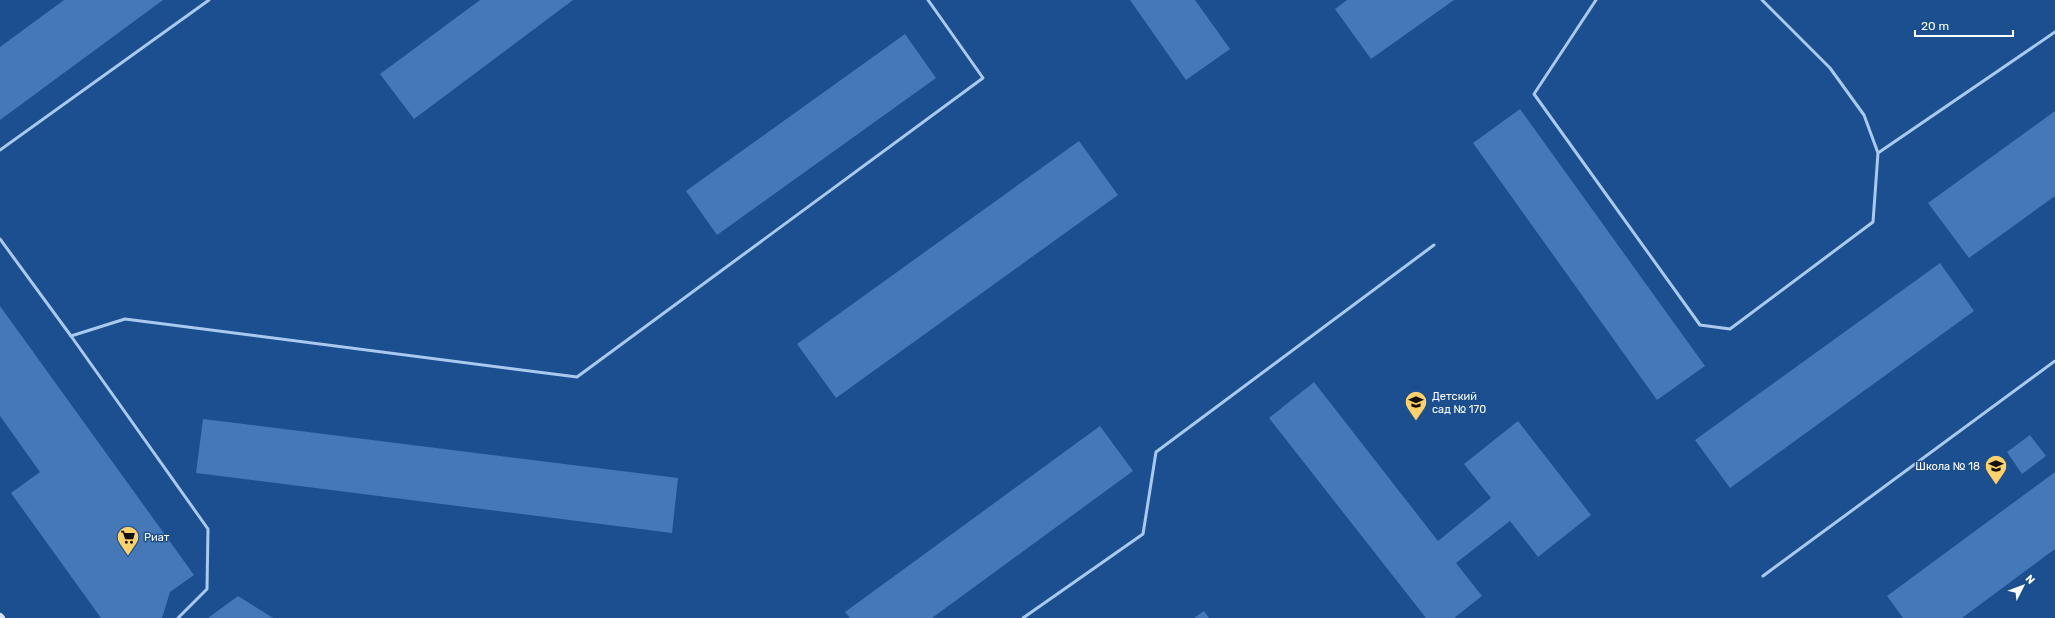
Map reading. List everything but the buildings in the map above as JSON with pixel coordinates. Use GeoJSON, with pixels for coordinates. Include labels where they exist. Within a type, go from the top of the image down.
{"type":"FeatureCollection","features":[{"type":"Feature","properties":{"kind":"lane"},"geometry":{"type":"LineString","coordinates":[[0,150],[210,0]]}},
{"type":"Feature","properties":{"kind":"lane"},"geometry":{"type":"LineString","coordinates":[[71,336],[125,319],[577,377],[983,78],[928,0]]}},
{"type":"Feature","properties":{"kind":"lane"},"geometry":{"type":"LineString","coordinates":[[1596,0],[1534,94],[1700,325],[1730,329],[1873,222],[1878,153],[1864,115],[1830,68],[1763,1]]}},
{"type":"Feature","properties":{"kind":"lane"},"geometry":{"type":"LineString","coordinates":[[1763,1],[1768,0]]}},
{"type":"Feature","properties":{"kind":"lane"},"geometry":{"type":"LineString","coordinates":[[1878,153],[2055,32]]}},
{"type":"Feature","properties":{"kind":"lane"},"geometry":{"type":"LineString","coordinates":[[0,239],[208,529],[207,589],[178,618]]}},
{"type":"Feature","properties":{"kind":"lane"},"geometry":{"type":"LineString","coordinates":[[1023,618],[1143,534],[1156,452],[1434,245]]}},
{"type":"Feature","properties":{"kind":"lane"},"geometry":{"type":"LineString","coordinates":[[1763,576],[2055,361]]}},
{"type":"Feature","properties":{"kind":"place","name":"Детский сад № 170"},"geometry":{"type":"Point","coordinates":[1416,422]}},
{"type":"Feature","properties":{"kind":"place","name":"Школа № 18"},"geometry":{"type":"Point","coordinates":[1996,486]}},
{"type":"Feature","properties":{"kind":"place","name":"Риат"},"geometry":{"type":"Point","coordinates":[128,556]}}]}
